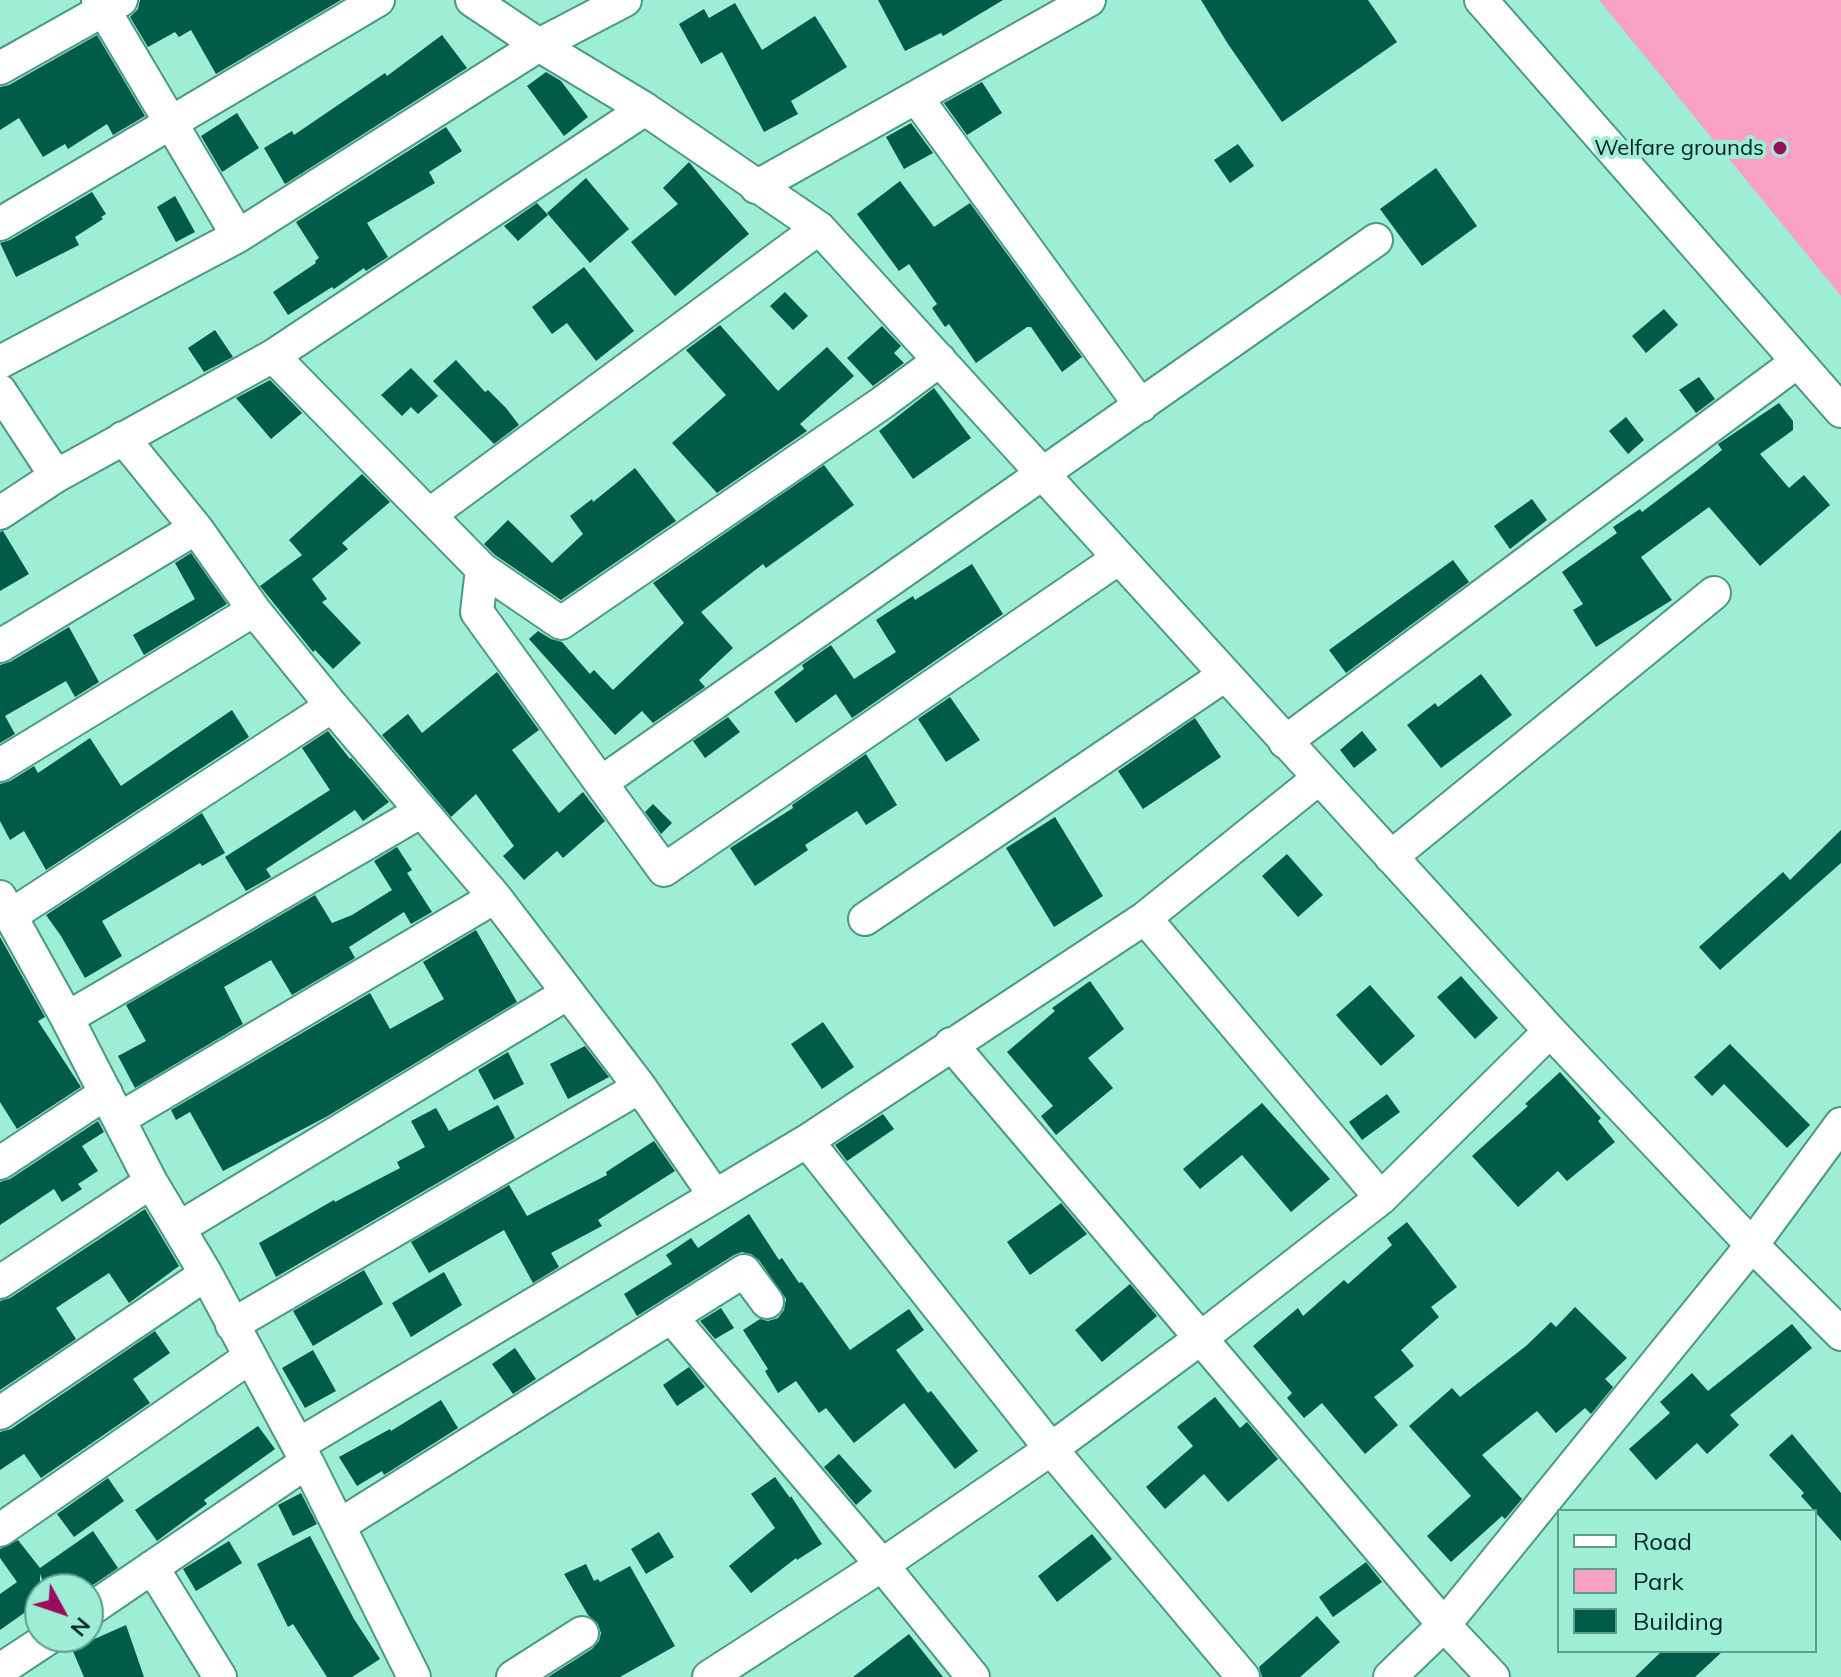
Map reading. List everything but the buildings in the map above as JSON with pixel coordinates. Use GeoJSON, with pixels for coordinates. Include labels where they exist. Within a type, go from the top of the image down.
{"type":"FeatureCollection","features":[{"type":"Feature","properties":{"kind":"street"},"geometry":{"type":"LineString","coordinates":[[0,224],[378,0]]}},
{"type":"Feature","properties":{"kind":"street"},"geometry":{"type":"LineString","coordinates":[[472,0],[645,109],[819,228],[1550,1031],[1752,1245],[1841,1334]]}},
{"type":"Feature","properties":{"kind":"street"},"geometry":{"type":"LineString","coordinates":[[0,362],[238,236],[539,45],[625,0]]}},
{"type":"Feature","properties":{"kind":"street"},"geometry":{"type":"LineString","coordinates":[[756,187],[1089,0]]}},
{"type":"Feature","properties":{"kind":"street"},"geometry":{"type":"LineString","coordinates":[[1481,0],[1841,411]]}},
{"type":"Feature","properties":{"kind":"street"},"geometry":{"type":"LineString","coordinates":[[0,68],[107,3],[171,124],[238,236]]}},
{"type":"Feature","properties":{"kind":"street"},"geometry":{"type":"LineString","coordinates":[[916,97],[1141,406]]}},
{"type":"Feature","properties":{"kind":"street"},"geometry":{"type":"LineString","coordinates":[[0,513],[56,476],[273,356],[645,109]]}},
{"type":"Feature","properties":{"kind":"street"},"geometry":{"type":"LineString","coordinates":[[429,515],[819,228]]}},
{"type":"Feature","properties":{"kind":"street"},"geometry":{"type":"LineString","coordinates":[[602,782],[1376,240]]}},
{"type":"Feature","properties":{"kind":"street"},"geometry":{"type":"LineString","coordinates":[[273,356],[482,569],[561,623],[940,360]]}},
{"type":"Feature","properties":{"kind":"street"},"geometry":{"type":"LineString","coordinates":[[1285,742],[1797,362]]}},
{"type":"Feature","properties":{"kind":"street"},"geometry":{"type":"LineString","coordinates":[[0,391],[56,476]]}},
{"type":"Feature","properties":{"kind":"street"},"geometry":{"type":"LineString","coordinates":[[123,438],[196,528],[254,610],[420,812],[495,897],[640,1087],[715,1196]]}},
{"type":"Feature","properties":{"kind":"street"},"geometry":{"type":"LineString","coordinates":[[0,646],[196,528]]}},
{"type":"Feature","properties":{"kind":"street"},"geometry":{"type":"LineString","coordinates":[[482,569],[477,612],[664,870],[1119,558]]}},
{"type":"Feature","properties":{"kind":"street"},"geometry":{"type":"LineString","coordinates":[[1391,857],[1714,593]]}},
{"type":"Feature","properties":{"kind":"street"},"geometry":{"type":"LineString","coordinates":[[0,765],[254,610]]}},
{"type":"Feature","properties":{"kind":"street"},"geometry":{"type":"LineString","coordinates":[[865,919],[1225,675]]}},
{"type":"Feature","properties":{"kind":"street"},"geometry":{"type":"LineString","coordinates":[[332,706],[5,906],[67,1018],[151,1182],[206,1274],[340,1525],[414,1677]]}},
{"type":"Feature","properties":{"kind":"street"},"geometry":{"type":"LineString","coordinates":[[104,1600],[302,1454],[807,1141],[1145,918],[1319,778]]}},
{"type":"Feature","properties":{"kind":"street"},"geometry":{"type":"LineString","coordinates":[[67,1018],[420,812]]}},
{"type":"Feature","properties":{"kind":"street"},"geometry":{"type":"LineString","coordinates":[[0,1163],[112,1106],[495,897]]}},
{"type":"Feature","properties":{"kind":"street"},"geometry":{"type":"LineString","coordinates":[[1145,918],[1381,1198]]}},
{"type":"Feature","properties":{"kind":"street"},"geometry":{"type":"LineString","coordinates":[[179,1228],[568,993]]}},
{"type":"Feature","properties":{"kind":"street"},"geometry":{"type":"LineString","coordinates":[[709,1677],[882,1565],[1051,1449],[1201,1338],[1381,1198],[1550,1031]]}},
{"type":"Feature","properties":{"kind":"street"},"geometry":{"type":"LineString","coordinates":[[951,1044],[1444,1625],[1493,1677]]}},
{"type":"Feature","properties":{"kind":"street"},"geometry":{"type":"LineString","coordinates":[[232,1325],[640,1087]]}},
{"type":"Feature","properties":{"kind":"street"},"geometry":{"type":"LineString","coordinates":[[1390,1677],[1444,1625],[1752,1245],[1841,1124]]}},
{"type":"Feature","properties":{"kind":"street"},"geometry":{"type":"LineString","coordinates":[[807,1141],[1051,1449],[1243,1677]]}},
{"type":"Feature","properties":{"kind":"street"},"geometry":{"type":"LineString","coordinates":[[0,1282],[151,1182]]}},
{"type":"Feature","properties":{"kind":"street"},"geometry":{"type":"LineString","coordinates":[[340,1525],[744,1271],[767,1302]]}},
{"type":"Feature","properties":{"kind":"street"},"geometry":{"type":"LineString","coordinates":[[0,1413],[206,1274]]}},
{"type":"Feature","properties":{"kind":"street"},"geometry":{"type":"LineString","coordinates":[[672,1318],[973,1677]]}},
{"type":"Feature","properties":{"kind":"street"},"geometry":{"type":"LineString","coordinates":[[0,1530],[250,1357]]}},
{"type":"Feature","properties":{"kind":"street"},"geometry":{"type":"LineString","coordinates":[[152,1567],[220,1677]]}},
{"type":"Feature","properties":{"kind":"street"},"geometry":{"type":"LineString","coordinates":[[513,1677],[582,1633]]}},
{"type":"Feature","properties":{"kind":"street"},"geometry":{"type":"LineString","coordinates":[[0,1670],[26,1653]]}},
{"type":"Feature","properties":{"kind":"green space","name":"Welfare grounds"},"geometry":{"type":"Polygon","coordinates":[[[1599,0],[1841,0],[1841,296],[1599,0]]]}},
{"type":"Feature","properties":{"kind":"place","name":"Welfare grounds"},"geometry":{"type":"Point","coordinates":[1780,148]}}]}
